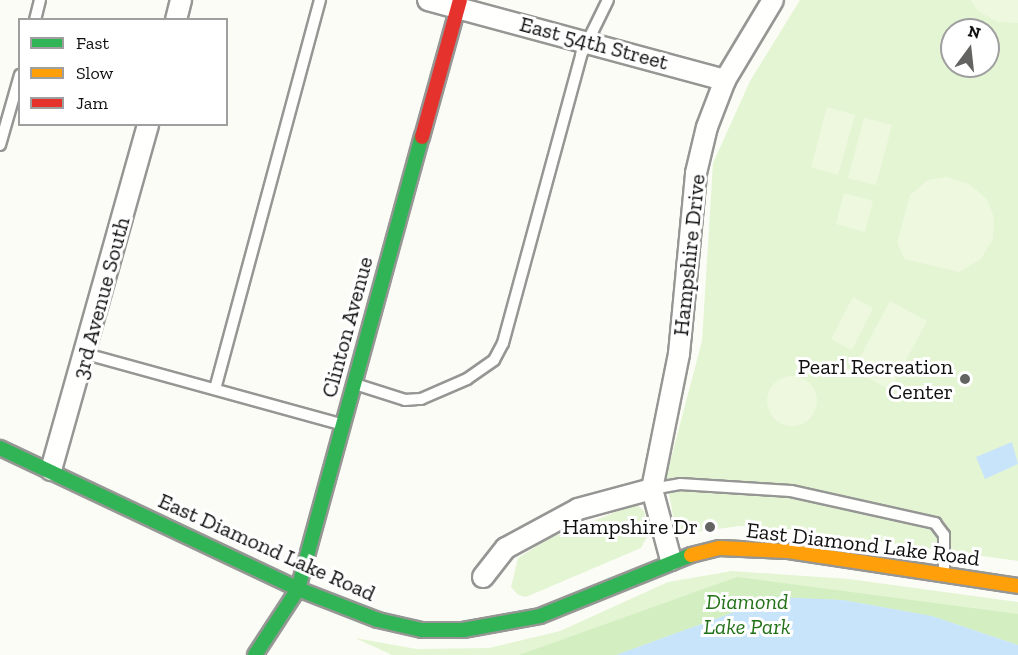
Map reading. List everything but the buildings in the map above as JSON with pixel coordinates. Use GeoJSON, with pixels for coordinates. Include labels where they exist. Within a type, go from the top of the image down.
{"type":"FeatureCollection","features":[{"type":"Feature","properties":{"kind":"street"},"geometry":{"type":"LineString","coordinates":[[176,18],[181,0]]}},
{"type":"Feature","properties":{"kind":"street","name":"East 54th Street"},"geometry":{"type":"LineString","coordinates":[[428,0],[459,4],[724,80]]}},
{"type":"Feature","properties":{"kind":"street","name":"Hampshire Drive"},"geometry":{"type":"LineString","coordinates":[[671,560],[652,489],[679,354],[696,173],[706,127],[724,80],[773,0]]}},
{"type":"Feature","properties":{"kind":"street","name":"Clinton Avenue"},"geometry":{"type":"LineString","coordinates":[[255,655],[298,589],[343,425],[352,383],[459,4]]}},
{"type":"Feature","properties":{"kind":"street","name":"3rd Avenue South"},"geometry":{"type":"LineString","coordinates":[[51,470],[86,354],[147,126]]}},
{"type":"Feature","properties":{"kind":"street","name":"East Diamond Lake Road"},"geometry":{"type":"LineString","coordinates":[[0,448],[51,470],[298,589],[378,620],[422,630],[463,630],[540,616],[671,560],[719,548],[787,551],[1018,586]]}},
{"type":"Feature","properties":{"kind":"street"},"geometry":{"type":"LineString","coordinates":[[483,577],[506,548],[578,509],[652,489]]}},
{"type":"Feature","properties":{"kind":"lane"},"geometry":{"type":"LineString","coordinates":[[36,18],[40,0]]}},
{"type":"Feature","properties":{"kind":"lane"},"geometry":{"type":"LineString","coordinates":[[215,389],[320,0]]}},
{"type":"Feature","properties":{"kind":"lane"},"geometry":{"type":"LineString","coordinates":[[352,383],[405,400],[421,399],[468,380],[494,360],[503,343],[586,40],[608,0]]}},
{"type":"Feature","properties":{"kind":"lane"},"geometry":{"type":"LineString","coordinates":[[0,145],[18,82]]}},
{"type":"Feature","properties":{"kind":"lane"},"geometry":{"type":"LineString","coordinates":[[86,354],[343,425]]}},
{"type":"Feature","properties":{"kind":"lane"},"geometry":{"type":"LineString","coordinates":[[652,489],[680,484],[791,491],[935,523],[944,534],[944,575]]}},
{"type":"Feature","properties":{"kind":"green space"},"geometry":{"type":"Polygon","coordinates":[[[800,0],[1018,0],[1018,561],[798,530],[740,526],[687,533],[675,527],[666,477],[702,341],[713,163],[750,81],[800,0]]]}},
{"type":"Feature","properties":{"kind":"green space"},"geometry":{"type":"Polygon","coordinates":[[[971,0],[1018,0],[1018,23],[1000,22],[1000,18],[991,18],[978,11],[971,0]]]}},
{"type":"Feature","properties":{"kind":"green space"},"geometry":{"type":"Polygon","coordinates":[[[827,107],[855,115],[838,175],[811,167],[827,107]]]}},
{"type":"Feature","properties":{"kind":"green space"},"geometry":{"type":"Polygon","coordinates":[[[864,118],[892,125],[876,185],[848,178],[864,118]]]}},
{"type":"Feature","properties":{"kind":"green space"},"geometry":{"type":"Polygon","coordinates":[[[947,177],[969,184],[987,199],[994,218],[993,239],[981,259],[959,272],[905,259],[897,243],[910,195],[928,180],[947,177]]]}},
{"type":"Feature","properties":{"kind":"green space"},"geometry":{"type":"Polygon","coordinates":[[[844,193],[873,201],[865,232],[836,224],[844,193]]]}},
{"type":"Feature","properties":{"kind":"green space"},"geometry":{"type":"Polygon","coordinates":[[[853,297],[873,308],[852,350],[831,339],[853,297]]]}},
{"type":"Feature","properties":{"kind":"green space"},"geometry":{"type":"Polygon","coordinates":[[[890,301],[927,321],[890,390],[853,370],[890,301]]]}},
{"type":"Feature","properties":{"kind":"green space"},"geometry":{"type":"Polygon","coordinates":[[[787,376],[797,376],[810,383],[817,396],[817,406],[810,419],[797,426],[787,426],[778,422],[771,415],[767,406],[767,396],[771,387],[778,380],[787,376]]]}},
{"type":"Feature","properties":{"kind":"green space"},"geometry":{"type":"Polygon","coordinates":[[[636,504],[644,511],[649,533],[641,548],[526,597],[518,595],[511,587],[518,558],[548,539],[636,504]]]}},
{"type":"Feature","properties":{"kind":"green space","name":"Diamond Lake Park"},"geometry":{"type":"Polygon","coordinates":[[[732,571],[849,579],[1018,602],[1018,655],[392,655],[355,638],[417,649],[489,648],[560,631],[668,582],[732,571]]]}},
{"type":"Feature","properties":{"kind":"green space"},"geometry":{"type":"Polygon","coordinates":[[[737,577],[1018,614],[1018,645],[932,616],[843,600],[776,597],[616,655],[519,655],[737,577]]]}},
{"type":"Feature","properties":{"kind":"water"},"geometry":{"type":"Polygon","coordinates":[[[1012,442],[1018,464],[985,479],[976,457],[1012,442]]]}},
{"type":"Feature","properties":{"kind":"water"},"geometry":{"type":"Polygon","coordinates":[[[776,597],[843,600],[932,616],[1018,645],[1018,655],[616,655],[776,597]]]}},
{"type":"Feature","properties":{"kind":"traffic: fast"},"geometry":{"type":"LineString","coordinates":[[255,655],[298,589],[422,137]]}},
{"type":"Feature","properties":{"kind":"traffic: fast"},"geometry":{"type":"LineString","coordinates":[[0,448],[298,589],[378,620],[422,630],[463,630],[540,616],[691,555]]}},
{"type":"Feature","properties":{"kind":"traffic: slow"},"geometry":{"type":"LineString","coordinates":[[691,555],[719,548],[787,551],[1018,586]]}},
{"type":"Feature","properties":{"kind":"traffic: jam"},"geometry":{"type":"LineString","coordinates":[[422,137],[460,0]]}},
{"type":"Feature","properties":{"kind":"place","name":"Pearl Recreation Center"},"geometry":{"type":"Point","coordinates":[965,379]}},
{"type":"Feature","properties":{"kind":"place","name":"Hampshire Dr"},"geometry":{"type":"Point","coordinates":[710,527]}}]}
